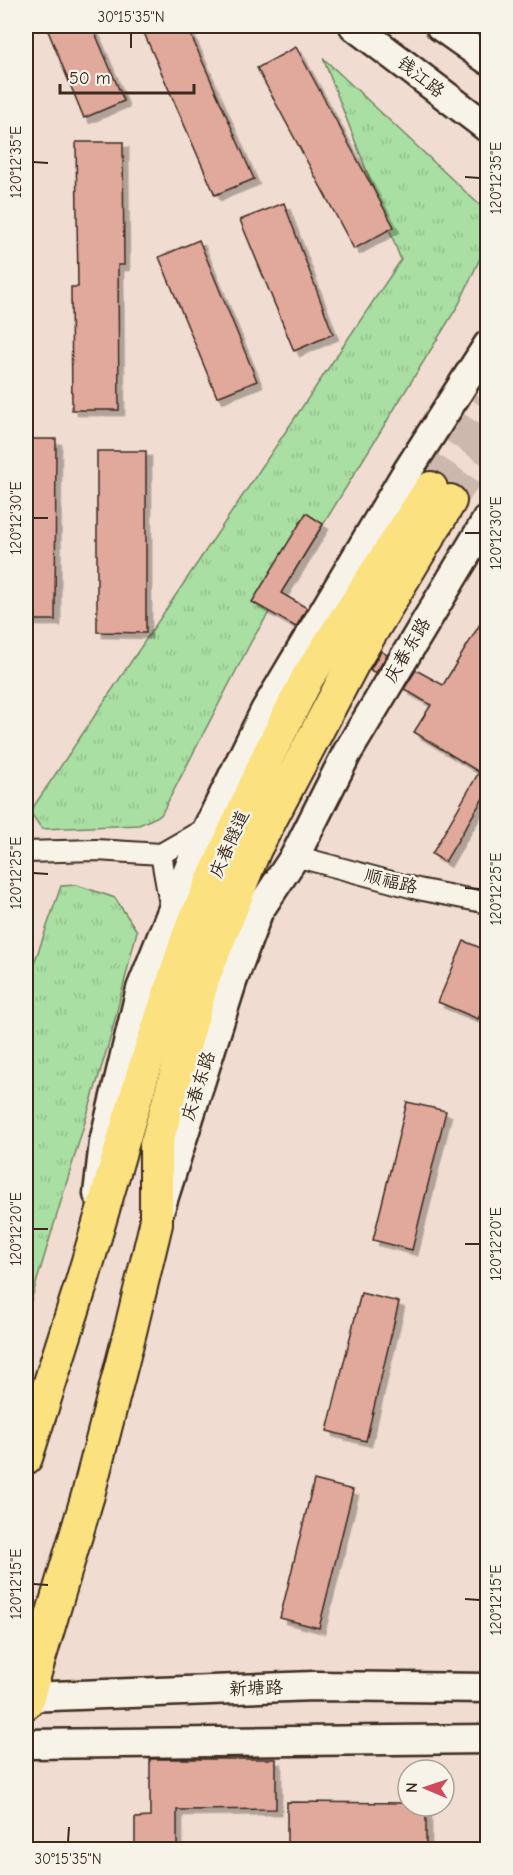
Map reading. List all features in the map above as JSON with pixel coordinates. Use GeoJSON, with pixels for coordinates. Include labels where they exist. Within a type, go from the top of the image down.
{"type":"FeatureCollection","features":[{"type":"Feature","properties":{"kind":"main road","name":"钱江路"},"geometry":{"type":"LineString","coordinates":[[354,26],[488,128]]}},
{"type":"Feature","properties":{"kind":"main road"},"geometry":{"type":"LineString","coordinates":[[440,26],[488,60]]}},
{"type":"Feature","properties":{"kind":"main road"},"geometry":{"type":"LineString","coordinates":[[26,1458],[81,1285],[94,1232],[104,1142],[138,1000],[172,912],[209,826],[265,711],[405,475],[488,345]]}},
{"type":"Feature","properties":{"kind":"main road","name":"庆春隧道"},"geometry":{"type":"LineString","coordinates":[[94,1232],[189,934],[268,753],[308,676],[440,494],[255,849],[204,976],[156,1145],[156,1224]]}},
{"type":"Feature","properties":{"kind":"main road","name":"庆春东路"},"geometry":{"type":"LineString","coordinates":[[26,1699],[88,1495],[156,1224],[221,1015],[258,912],[295,856],[352,743],[488,518]]}},
{"type":"Feature","properties":{"kind":"main road","name":"新塘路"},"geometry":{"type":"LineString","coordinates":[[26,1699],[314,1686],[488,1688]]}},
{"type":"Feature","properties":{"kind":"main road"},"geometry":{"type":"LineString","coordinates":[[26,1744],[488,1739]]}},
{"type":"Feature","properties":{"kind":"street"},"geometry":{"type":"LineString","coordinates":[[26,852],[96,850],[161,854],[209,826]]}},
{"type":"Feature","properties":{"kind":"street"},"geometry":{"type":"LineString","coordinates":[[161,854],[172,912]]}},
{"type":"Feature","properties":{"kind":"street","name":"顺福路"},"geometry":{"type":"LineString","coordinates":[[295,856],[418,889],[488,903]]}},
{"type":"Feature","properties":{"kind":"green space"},"geometry":{"type":"Polygon","coordinates":[[[323,58],[487,212],[487,243],[459,304],[252,640],[161,815],[139,825],[42,829],[30,812],[401,260],[323,58]]]}},
{"type":"Feature","properties":{"kind":"green space"},"geometry":{"type":"Polygon","coordinates":[[[77,885],[115,898],[137,931],[110,1039],[26,1317],[26,987],[61,886],[77,885]]]}},
{"type":"Feature","properties":{"kind":"building"},"geometry":{"type":"Polygon","coordinates":[[[46,26],[92,26],[124,101],[84,118],[46,26]]]}},
{"type":"Feature","properties":{"kind":"building"},"geometry":{"type":"Polygon","coordinates":[[[141,26],[187,26],[254,179],[215,195],[141,26]]]}},
{"type":"Feature","properties":{"kind":"building"},"geometry":{"type":"Polygon","coordinates":[[[296,47],[394,227],[354,249],[257,68],[296,47]]]}},
{"type":"Feature","properties":{"kind":"building"},"geometry":{"type":"Polygon","coordinates":[[[76,142],[123,142],[124,265],[118,265],[119,410],[72,410],[71,287],[78,287],[76,142]]]}},
{"type":"Feature","properties":{"kind":"building"},"geometry":{"type":"Polygon","coordinates":[[[284,203],[333,334],[294,351],[240,220],[284,203]]]}},
{"type":"Feature","properties":{"kind":"building"},"geometry":{"type":"Polygon","coordinates":[[[199,240],[257,381],[217,397],[159,257],[199,240]]]}},
{"type":"Feature","properties":{"kind":"building"},"geometry":{"type":"Polygon","coordinates":[[[26,439],[56,439],[55,620],[26,620],[26,439]]]}},
{"type":"Feature","properties":{"kind":"building"},"geometry":{"type":"Polygon","coordinates":[[[97,451],[146,451],[146,633],[97,632],[97,451]]]}},
{"type":"Feature","properties":{"kind":"building"},"geometry":{"type":"Polygon","coordinates":[[[306,513],[323,524],[281,593],[307,608],[296,627],[252,602],[306,513]]]}},
{"type":"Feature","properties":{"kind":"building"},"geometry":{"type":"Polygon","coordinates":[[[488,611],[488,790],[445,862],[432,854],[479,772],[414,732],[431,705],[404,689],[416,670],[443,685],[488,611]]]}},
{"type":"Feature","properties":{"kind":"building"},"geometry":{"type":"Polygon","coordinates":[[[381,651],[387,655],[376,673],[370,670],[381,651]]]}},
{"type":"Feature","properties":{"kind":"building"},"geometry":{"type":"Polygon","coordinates":[[[464,941],[488,951],[488,997],[478,1019],[438,1002],[464,941]]]}},
{"type":"Feature","properties":{"kind":"building"},"geometry":{"type":"Polygon","coordinates":[[[407,1102],[446,1111],[412,1250],[373,1240],[407,1102]]]}},
{"type":"Feature","properties":{"kind":"building"},"geometry":{"type":"Polygon","coordinates":[[[361,1293],[399,1302],[366,1441],[327,1431],[361,1293]]]}},
{"type":"Feature","properties":{"kind":"building"},"geometry":{"type":"Polygon","coordinates":[[[314,1480],[353,1490],[319,1628],[280,1618],[314,1480]]]}},
{"type":"Feature","properties":{"kind":"building"},"geometry":{"type":"Polygon","coordinates":[[[150,1759],[276,1759],[276,1809],[177,1810],[177,1850],[135,1850],[135,1818],[150,1817],[150,1759]]]}},
{"type":"Feature","properties":{"kind":"building"},"geometry":{"type":"Polygon","coordinates":[[[287,1802],[396,1803],[396,1818],[426,1818],[426,1850],[287,1850],[287,1802]]]}},
{"type":"Feature","properties":{"kind":"tunnel"},"geometry":{"type":"LineString","coordinates":[[431,488],[488,402]]}},
{"type":"Feature","properties":{"kind":"tunnel"},"geometry":{"type":"LineString","coordinates":[[450,501],[488,443]]}}]}
